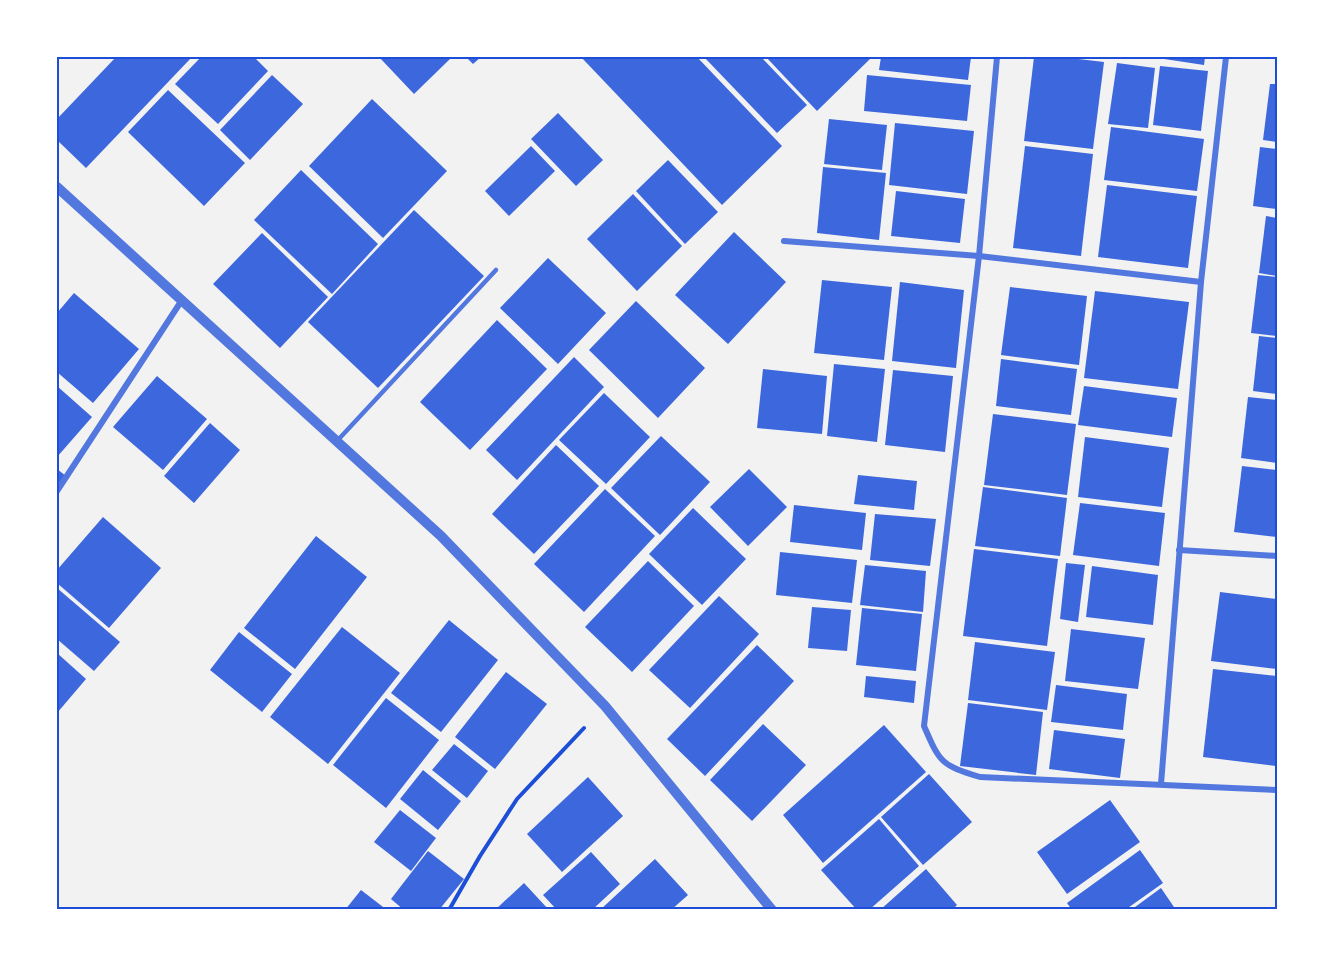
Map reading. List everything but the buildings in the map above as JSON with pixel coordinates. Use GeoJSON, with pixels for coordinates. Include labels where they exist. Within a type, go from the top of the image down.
{"type":"FeatureCollection","features":[{"type":"Feature","properties":{"kind":"street"},"geometry":{"type":"LineString","coordinates":[[997,57],[979,256],[924,726],[936,754],[951,768],[980,777],[1277,790]]}},
{"type":"Feature","properties":{"kind":"street"},"geometry":{"type":"LineString","coordinates":[[1161,784],[1201,282],[1226,57]]}},
{"type":"Feature","properties":{"kind":"street"},"geometry":{"type":"LineString","coordinates":[[57,187],[441,536],[605,706],[772,910]]}},
{"type":"Feature","properties":{"kind":"street"},"geometry":{"type":"LineString","coordinates":[[784,241],[979,256],[1201,282]]}},
{"type":"Feature","properties":{"kind":"street"},"geometry":{"type":"LineString","coordinates":[[57,491],[182,300]]}},
{"type":"Feature","properties":{"kind":"street"},"geometry":{"type":"LineString","coordinates":[[1179,550],[1277,556]]}},
{"type":"Feature","properties":{"kind":"lane"},"geometry":{"type":"LineString","coordinates":[[337,441],[496,270]]}},
{"type":"Feature","properties":{"kind":"path"},"geometry":{"type":"LineString","coordinates":[[449,910],[517,799],[605,706]]}}]}
